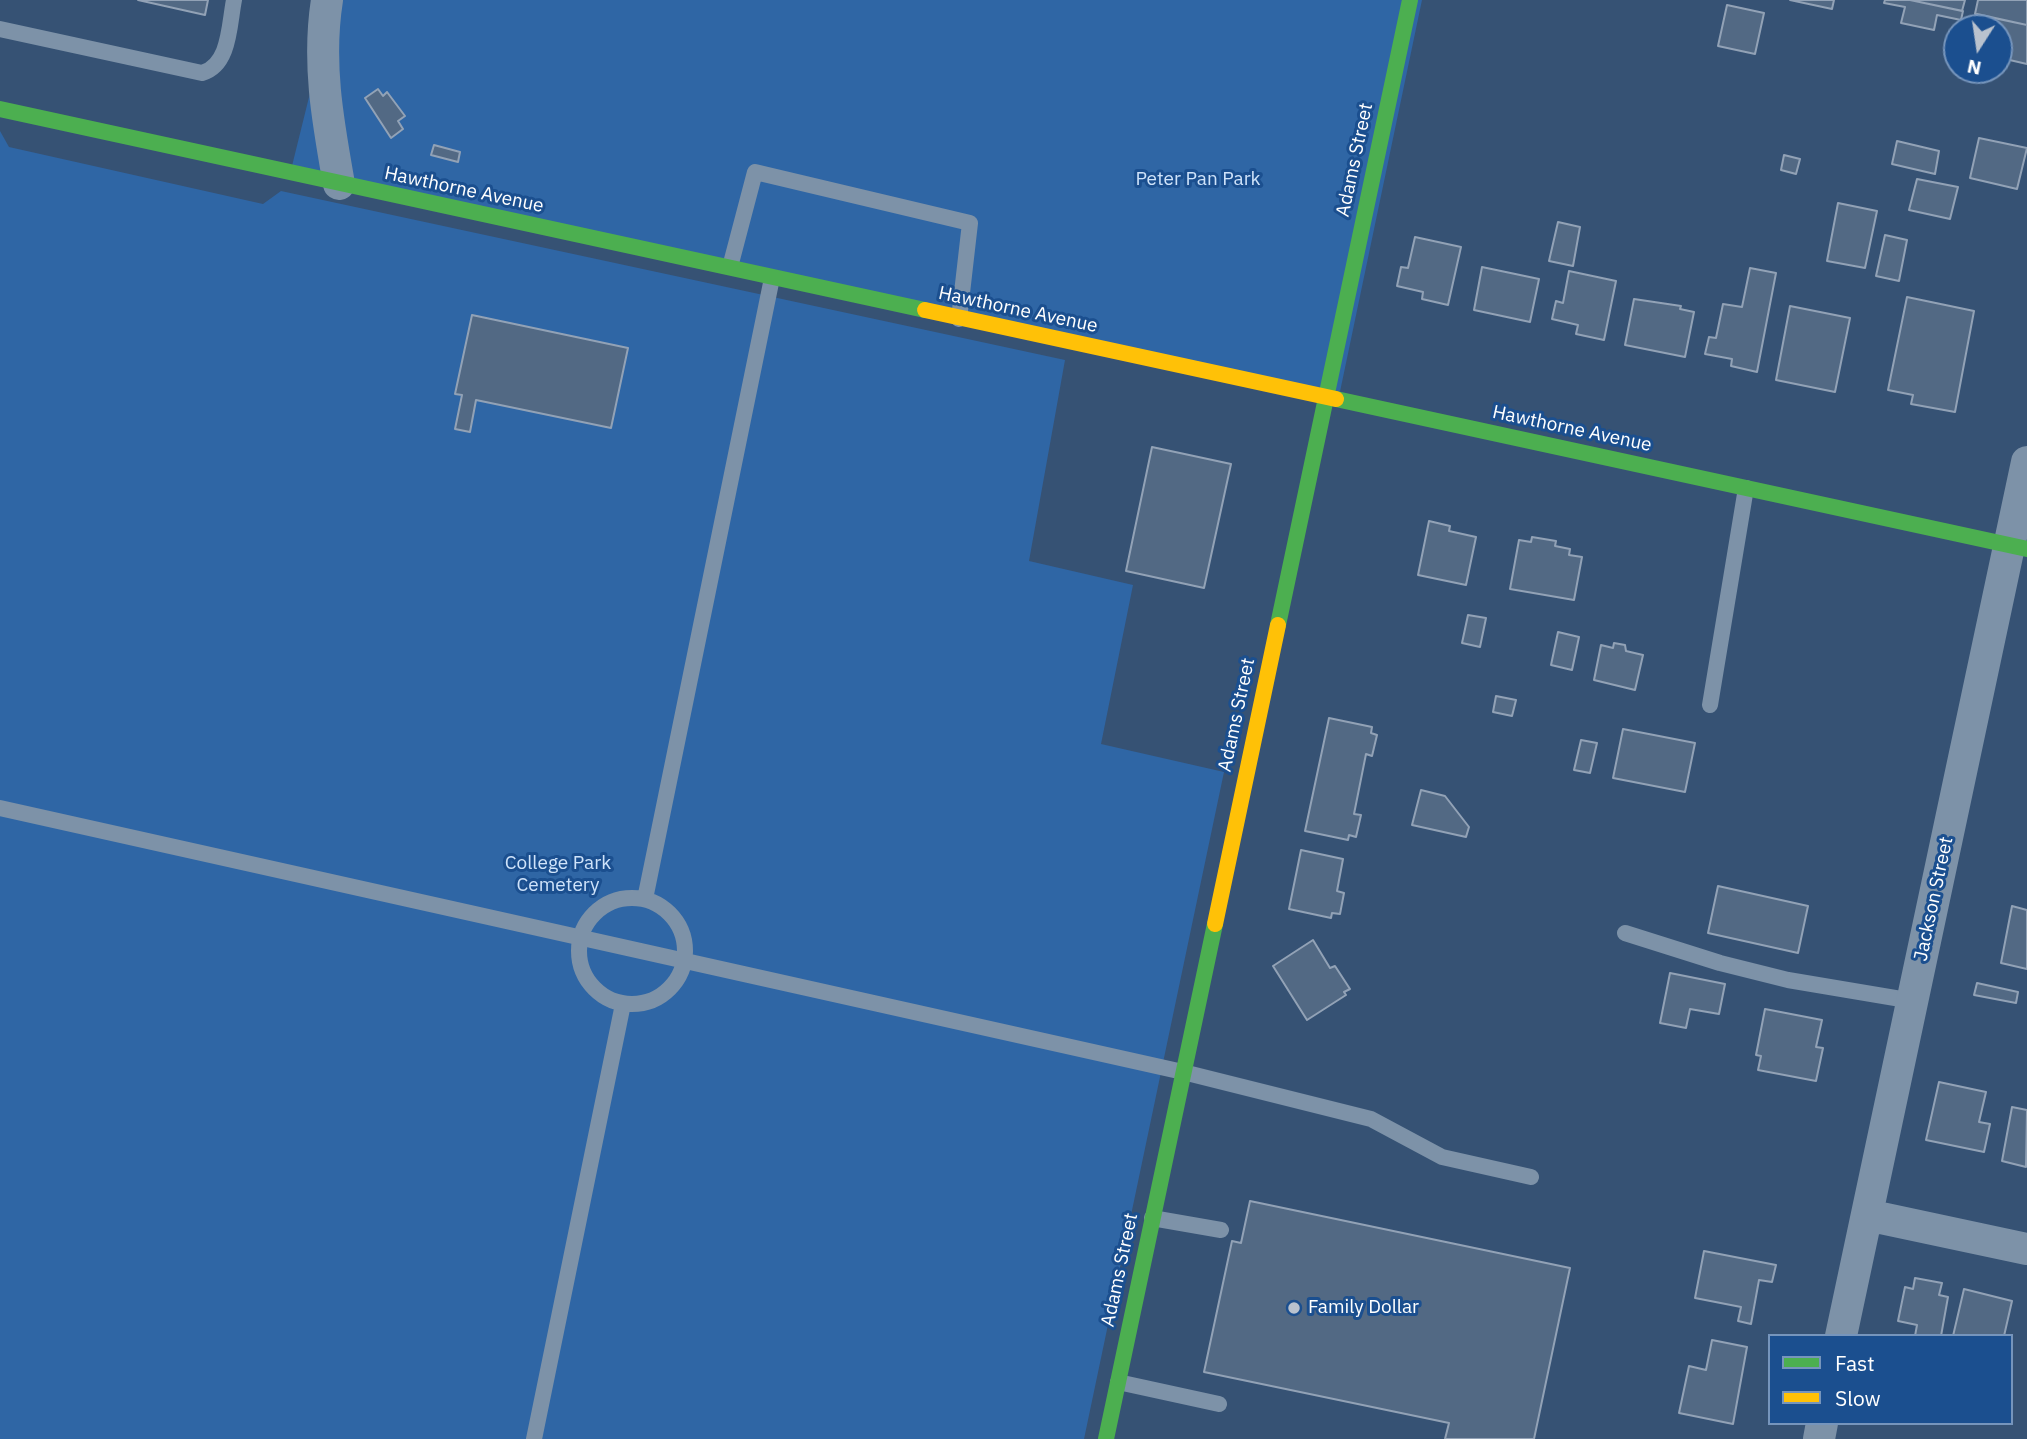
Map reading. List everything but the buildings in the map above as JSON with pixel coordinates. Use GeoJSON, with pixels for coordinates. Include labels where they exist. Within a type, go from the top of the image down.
{"type":"FeatureCollection","features":[{"type":"Feature","properties":{"kind":"street"},"geometry":{"type":"LineString","coordinates":[[327,0],[322,29],[324,103],[339,184]]}},
{"type":"Feature","properties":{"kind":"street","name":"Adams Street"},"geometry":{"type":"LineString","coordinates":[[1106,1439],[1410,0]]}},
{"type":"Feature","properties":{"kind":"street","name":"Hawthorne Avenue"},"geometry":{"type":"LineString","coordinates":[[0,109],[2018,547]]}},
{"type":"Feature","properties":{"kind":"street","name":"Jackson Street"},"geometry":{"type":"LineString","coordinates":[[1841,1334],[1913,1000],[2018,547],[2027,462]]}},
{"type":"Feature","properties":{"kind":"street"},"geometry":{"type":"LineString","coordinates":[[1867,1215],[2027,1249]]}},
{"type":"Feature","properties":{"kind":"lane"},"geometry":{"type":"LineString","coordinates":[[0,29],[202,73],[213,70],[221,61],[234,0]]}},
{"type":"Feature","properties":{"kind":"lane"},"geometry":{"type":"LineString","coordinates":[[729,269],[755,172],[970,223],[959,318]]}},
{"type":"Feature","properties":{"kind":"lane"},"geometry":{"type":"LineString","coordinates":[[645,899],[772,278]]}},
{"type":"Feature","properties":{"kind":"lane"},"geometry":{"type":"LineString","coordinates":[[1710,705],[1746,488]]}},
{"type":"Feature","properties":{"kind":"lane"},"geometry":{"type":"LineString","coordinates":[[0,808],[1183,1072],[1371,1119],[1442,1157],[1531,1177]]}},
{"type":"Feature","properties":{"kind":"lane"},"geometry":{"type":"LineString","coordinates":[[645,899],[660,905],[677,922],[686,945],[685,961],[674,983],[656,999],[640,1004],[623,1004],[607,998],[593,987],[583,973],[579,955],[580,938],[587,923],[598,910],[612,901],[645,899]]}},
{"type":"Feature","properties":{"kind":"lane"},"geometry":{"type":"LineString","coordinates":[[1625,933],[1720,963],[1788,980],[1913,1000]]}},
{"type":"Feature","properties":{"kind":"lane"},"geometry":{"type":"LineString","coordinates":[[534,1439],[623,1004]]}},
{"type":"Feature","properties":{"kind":"lane"},"geometry":{"type":"LineString","coordinates":[[1152,1218],[1221,1230]]}},
{"type":"Feature","properties":{"kind":"lane"},"geometry":{"type":"LineString","coordinates":[[1118,1382],[1219,1404]]}},
{"type":"Feature","properties":{"kind":"green space","name":"Peter Pan Park"},"geometry":{"type":"Polygon","coordinates":[[[333,0],[1422,0],[1337,406],[291,170],[333,0]]]}},
{"type":"Feature","properties":{"kind":"green space","name":"College Park Cemetery"},"geometry":{"type":"Polygon","coordinates":[[[0,131],[9,147],[263,204],[281,191],[1065,360],[1029,561],[1133,585],[1101,744],[1224,772],[1084,1439],[0,1439],[0,131]]]}},
{"type":"Feature","properties":{"kind":"traffic: fast"},"geometry":{"type":"LineString","coordinates":[[1278,625],[1410,0]]}},
{"type":"Feature","properties":{"kind":"traffic: fast"},"geometry":{"type":"LineString","coordinates":[[0,109],[925,310]]}},
{"type":"Feature","properties":{"kind":"traffic: fast"},"geometry":{"type":"LineString","coordinates":[[1336,399],[2027,549]]}},
{"type":"Feature","properties":{"kind":"traffic: fast"},"geometry":{"type":"LineString","coordinates":[[1106,1439],[1215,924]]}},
{"type":"Feature","properties":{"kind":"traffic: slow"},"geometry":{"type":"LineString","coordinates":[[925,310],[1336,399]]}},
{"type":"Feature","properties":{"kind":"traffic: slow"},"geometry":{"type":"LineString","coordinates":[[1215,924],[1278,625]]}},
{"type":"Feature","properties":{"kind":"place","name":"Family Dollar"},"geometry":{"type":"Point","coordinates":[1294,1308]}}]}
